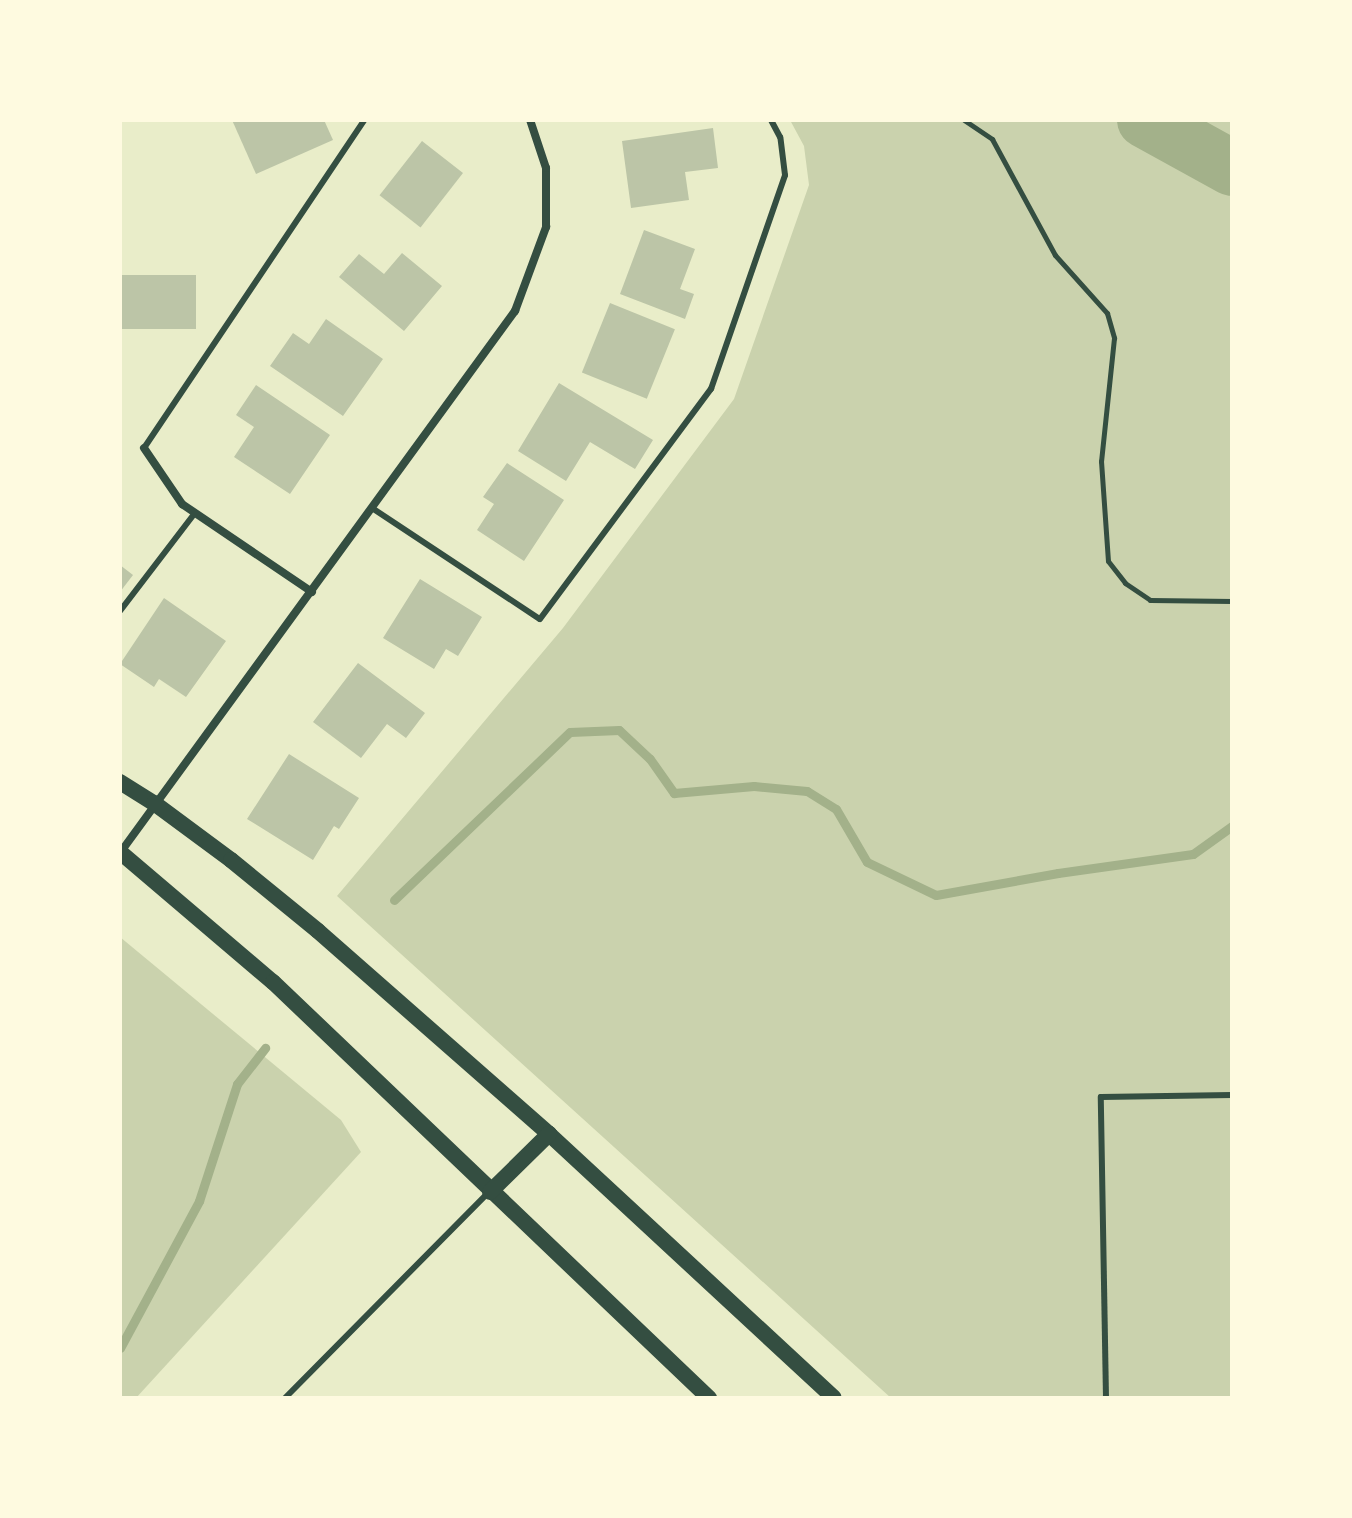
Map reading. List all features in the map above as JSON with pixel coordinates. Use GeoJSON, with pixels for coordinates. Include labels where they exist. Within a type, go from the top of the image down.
{"type":"FeatureCollection","features":[{"type":"Feature","properties":{"kind":"main road"},"geometry":{"type":"LineString","coordinates":[[120,782],[154,803],[318,931],[549,1134],[834,1398]]}},
{"type":"Feature","properties":{"kind":"main road"},"geometry":{"type":"LineString","coordinates":[[120,852],[273,982],[709,1398]]}},
{"type":"Feature","properties":{"kind":"main road"},"geometry":{"type":"LineString","coordinates":[[490,1192],[549,1134]]}},
{"type":"Feature","properties":{"kind":"street"},"geometry":{"type":"LineString","coordinates":[[120,852],[515,311],[546,227],[546,168],[530,120]]}},
{"type":"Feature","properties":{"kind":"street"},"geometry":{"type":"LineString","coordinates":[[144,448],[168,488],[195,513],[312,592]]}},
{"type":"Feature","properties":{"kind":"lane"},"geometry":{"type":"LineString","coordinates":[[144,448],[364,120]]}},
{"type":"Feature","properties":{"kind":"lane"},"geometry":{"type":"LineString","coordinates":[[372,508],[540,619],[711,389],[785,175],[780,137],[771,120]]}},
{"type":"Feature","properties":{"kind":"lane"},"geometry":{"type":"LineString","coordinates":[[120,611],[195,513]]}},
{"type":"Feature","properties":{"kind":"lane"},"geometry":{"type":"LineString","coordinates":[[1106,1398],[1101,1097],[1232,1095]]}},
{"type":"Feature","properties":{"kind":"lane"},"geometry":{"type":"LineString","coordinates":[[285,1398],[490,1192]]}},
{"type":"Feature","properties":{"kind":"path"},"geometry":{"type":"LineString","coordinates":[[964,120],[992,139],[1055,255],[1107,313],[1114,338],[1101,461],[1108,561],[1125,583],[1150,600],[1232,601]]}},
{"type":"Feature","properties":{"kind":"green space"},"geometry":{"type":"Polygon","coordinates":[[[790,120],[1232,120],[1232,1398],[891,1398],[337,896],[563,628],[734,399],[809,185],[804,146],[790,120]]]}},
{"type":"Feature","properties":{"kind":"green space"},"geometry":{"type":"Polygon","coordinates":[[[120,937],[341,1120],[361,1152],[136,1398],[120,1398],[120,937]]]}},
{"type":"Feature","properties":{"kind":"building"},"geometry":{"type":"Polygon","coordinates":[[[232,120],[324,120],[333,140],[256,174],[232,120]]]}},
{"type":"Feature","properties":{"kind":"building"},"geometry":{"type":"Polygon","coordinates":[[[713,128],[718,168],[685,172],[689,200],[631,208],[622,141],[713,128]]]}},
{"type":"Feature","properties":{"kind":"building"},"geometry":{"type":"Polygon","coordinates":[[[422,141],[463,173],[420,227],[380,195],[422,141]]]}},
{"type":"Feature","properties":{"kind":"building"},"geometry":{"type":"Polygon","coordinates":[[[644,230],[695,249],[680,289],[694,294],[685,319],[620,294],[644,230]]]}},
{"type":"Feature","properties":{"kind":"building"},"geometry":{"type":"Polygon","coordinates":[[[402,253],[442,286],[404,331],[339,277],[359,254],[384,274],[402,253]]]}},
{"type":"Feature","properties":{"kind":"building"},"geometry":{"type":"Polygon","coordinates":[[[120,275],[196,275],[196,329],[120,329],[120,275]]]}},
{"type":"Feature","properties":{"kind":"building"},"geometry":{"type":"Polygon","coordinates":[[[610,303],[675,329],[647,399],[582,373],[610,303]]]}},
{"type":"Feature","properties":{"kind":"building"},"geometry":{"type":"Polygon","coordinates":[[[326,319],[383,359],[343,416],[270,366],[293,333],[309,344],[326,319]]]}},
{"type":"Feature","properties":{"kind":"building"},"geometry":{"type":"Polygon","coordinates":[[[559,383],[653,440],[635,469],[590,442],[566,481],[518,451],[559,383]]]}},
{"type":"Feature","properties":{"kind":"building"},"geometry":{"type":"Polygon","coordinates":[[[256,385],[330,435],[290,494],[234,457],[254,427],[236,415],[256,385]]]}},
{"type":"Feature","properties":{"kind":"building"},"geometry":{"type":"Polygon","coordinates":[[[507,463],[564,500],[524,561],[477,530],[494,504],[483,497],[507,463]]]}},
{"type":"Feature","properties":{"kind":"building"},"geometry":{"type":"Polygon","coordinates":[[[120,565],[133,575],[120,592],[120,565]]]}},
{"type":"Feature","properties":{"kind":"building"},"geometry":{"type":"Polygon","coordinates":[[[420,579],[482,617],[458,656],[446,649],[434,669],[383,638],[420,579]]]}},
{"type":"Feature","properties":{"kind":"building"},"geometry":{"type":"Polygon","coordinates":[[[164,598],[226,641],[186,697],[159,679],[154,687],[120,664],[164,598]]]}},
{"type":"Feature","properties":{"kind":"building"},"geometry":{"type":"Polygon","coordinates":[[[358,663],[425,713],[406,738],[387,724],[361,758],[313,722],[358,663]]]}},
{"type":"Feature","properties":{"kind":"building"},"geometry":{"type":"Polygon","coordinates":[[[289,754],[359,798],[339,829],[334,826],[313,860],[247,819],[289,754]]]}},
{"type":"Feature","properties":{"kind":"waterway"},"geometry":{"type":"LineString","coordinates":[[1145,120],[1232,168]]}},
{"type":"Feature","properties":{"kind":"waterway"},"geometry":{"type":"LineString","coordinates":[[394,900],[570,732],[619,730],[650,759],[674,793],[754,786],[807,791],[836,809],[867,862],[936,895],[1058,873],[1193,854],[1232,826]]}},
{"type":"Feature","properties":{"kind":"waterway"},"geometry":{"type":"LineString","coordinates":[[120,1348],[199,1201],[237,1084],[265,1048]]}}]}
